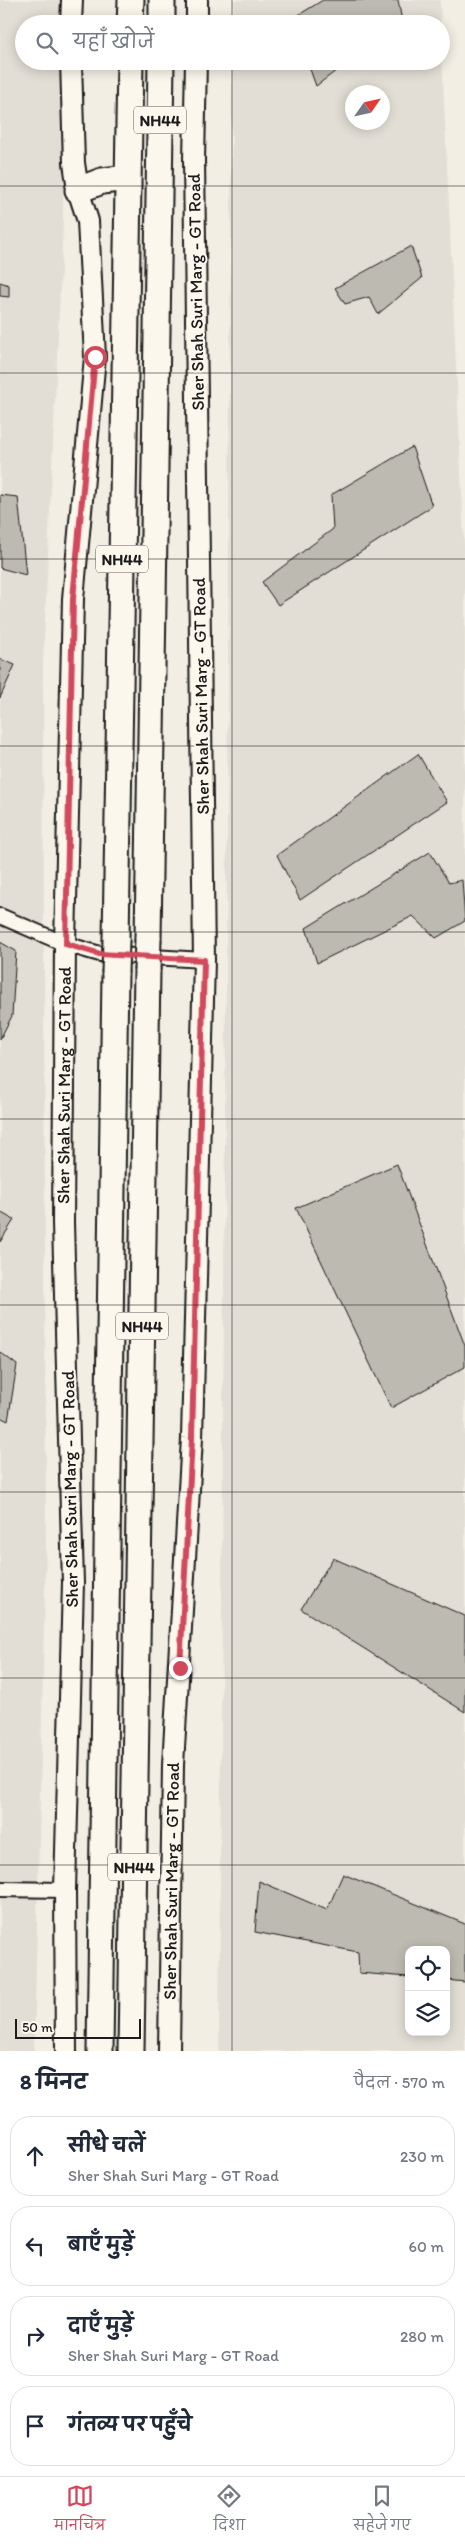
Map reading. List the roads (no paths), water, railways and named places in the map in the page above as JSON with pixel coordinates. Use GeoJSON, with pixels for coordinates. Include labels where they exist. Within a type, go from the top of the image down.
{"type":"FeatureCollection","features":[{"type":"Feature","properties":{"kind":"highway"},"geometry":{"type":"LineString","coordinates":[[130,15],[131,0]]}},
{"type":"Feature","properties":{"kind":"highway"},"geometry":{"type":"LineString","coordinates":[[162,0],[162,15]]}},
{"type":"Feature","properties":{"kind":"highway","name":"Sher Shah Suri Marg - GT Road"},"geometry":{"type":"LineString","coordinates":[[100,2051],[130,70]]}},
{"type":"Feature","properties":{"kind":"highway","name":"Sher Shah Suri Marg - GT Road"},"geometry":{"type":"LineString","coordinates":[[131,2051],[161,70]]}},
{"type":"Feature","properties":{"kind":"highway"},"geometry":{"type":"LineString","coordinates":[[78,190],[102,181],[128,178]]}},
{"type":"Feature","properties":{"kind":"street"},"geometry":{"type":"LineString","coordinates":[[71,15],[72,0]]}},
{"type":"Feature","properties":{"kind":"street"},"geometry":{"type":"LineString","coordinates":[[197,0],[197,15]]}},
{"type":"Feature","properties":{"kind":"street","name":"Sher Shah Suri Marg - GT Road"},"geometry":{"type":"LineString","coordinates":[[66,2051],[65,1890],[74,1583],[64,1222],[66,944],[73,599],[95,357],[88,221],[78,190],[74,163],[71,70]]}},
{"type":"Feature","properties":{"kind":"street","name":"Sher Shah Suri Marg - GT Road"},"geometry":{"type":"LineString","coordinates":[[170,2051],[173,1765],[192,1438],[204,960],[194,160],[196,70]]}},
{"type":"Feature","properties":{"kind":"street"},"geometry":{"type":"LineString","coordinates":[[0,916],[66,944],[100,954],[204,960]]}},
{"type":"Feature","properties":{"kind":"street"},"geometry":{"type":"LineString","coordinates":[[0,1889],[65,1890]]}}]}
